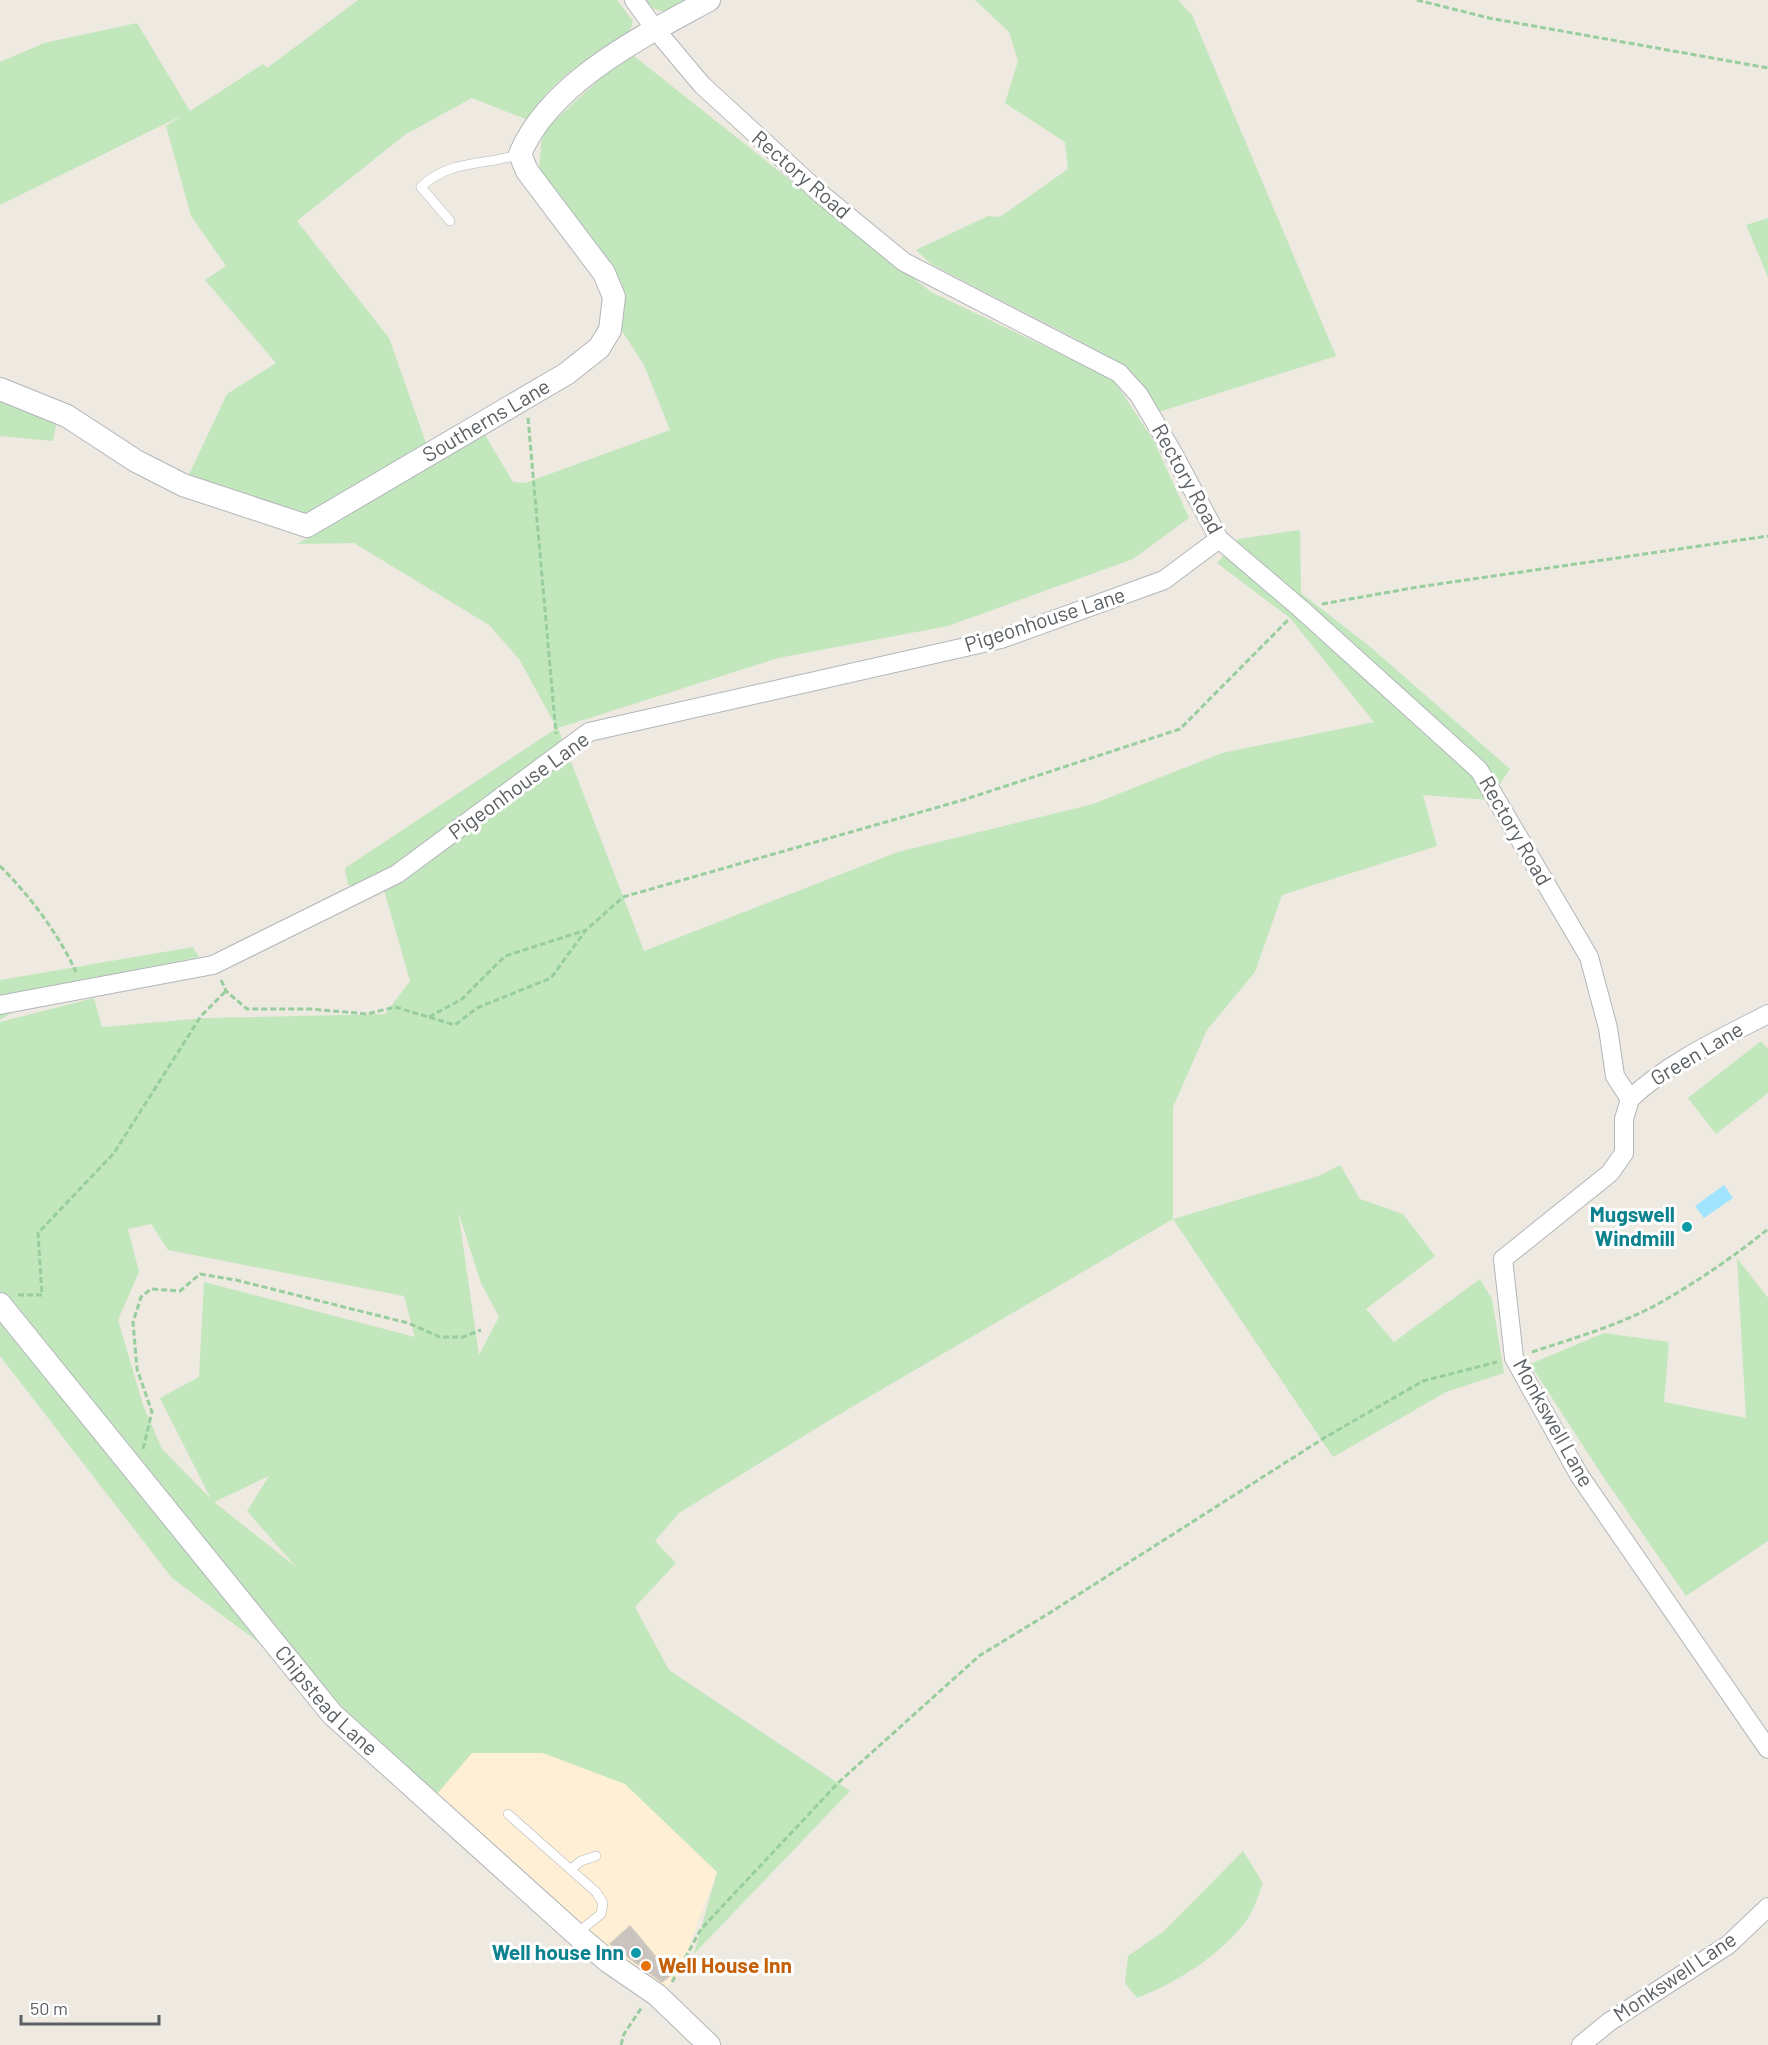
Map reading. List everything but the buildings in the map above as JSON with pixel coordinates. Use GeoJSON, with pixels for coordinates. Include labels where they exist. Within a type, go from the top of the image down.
{"type":"FeatureCollection","features":[{"type":"Feature","properties":{"kind":"street","name":"Rectory Road"},"geometry":{"type":"LineString","coordinates":[[634,0],[685,67],[736,117],[821,194],[904,262],[1119,373],[1138,394],[1219,538],[1479,770],[1589,957],[1608,1028],[1615,1076],[1630,1099]]}},
{"type":"Feature","properties":{"kind":"street"},"geometry":{"type":"LineString","coordinates":[[520,154],[529,134],[573,85],[655,29],[709,0]]}},
{"type":"Feature","properties":{"kind":"street","name":"Southerns Lane"},"geometry":{"type":"LineString","coordinates":[[0,389],[68,416],[136,461],[183,485],[307,526],[566,374],[599,348],[610,330],[614,297],[604,273],[527,171],[520,154]]}},
{"type":"Feature","properties":{"kind":"street","name":"Pigeonhouse Lane"},"geometry":{"type":"LineString","coordinates":[[0,1005],[213,965],[397,874],[589,732],[1001,639],[1164,580],[1195,559],[1219,538]]}},
{"type":"Feature","properties":{"kind":"street","name":"Green Lane"},"geometry":{"type":"LineString","coordinates":[[1630,1099],[1644,1086],[1679,1062],[1768,1014]]}},
{"type":"Feature","properties":{"kind":"street","name":"Monkswell Lane"},"geometry":{"type":"LineString","coordinates":[[1630,1099],[1624,1119],[1623,1153],[1610,1173],[1503,1259],[1514,1358],[1579,1475],[1768,1749]]}},
{"type":"Feature","properties":{"kind":"street","name":"Chipstead Lane"},"geometry":{"type":"LineString","coordinates":[[5,1299],[134,1470],[332,1714],[576,1934],[609,1962],[657,1995],[709,2045]]}},
{"type":"Feature","properties":{"kind":"street","name":"Monkswell Lane"},"geometry":{"type":"LineString","coordinates":[[1581,2045],[1610,2022],[1728,1945],[1768,1907]]}},
{"type":"Feature","properties":{"kind":"lane"},"geometry":{"type":"LineString","coordinates":[[450,221],[421,187],[444,170],[459,165],[520,154]]}},
{"type":"Feature","properties":{"kind":"lane"},"geometry":{"type":"LineString","coordinates":[[508,1814],[596,1892],[603,1903],[601,1914],[576,1934]]}},
{"type":"Feature","properties":{"kind":"lane"},"geometry":{"type":"LineString","coordinates":[[571,1869],[581,1861],[596,1856]]}},
{"type":"Feature","properties":{"kind":"path"},"geometry":{"type":"LineString","coordinates":[[1417,0],[1489,18],[1768,68]]}},
{"type":"Feature","properties":{"kind":"path"},"geometry":{"type":"LineString","coordinates":[[526,396],[558,754]]}},
{"type":"Feature","properties":{"kind":"path"},"geometry":{"type":"LineString","coordinates":[[213,965],[226,991],[248,1009],[311,1009],[367,1014],[395,1007],[455,1025],[477,1008],[551,978],[586,930],[623,897],[963,800],[1180,729],[1300,608],[1418,587],[1768,536]]}},
{"type":"Feature","properties":{"kind":"path"},"geometry":{"type":"LineString","coordinates":[[0,866],[20,886],[66,950],[85,990]]}},
{"type":"Feature","properties":{"kind":"path"},"geometry":{"type":"LineString","coordinates":[[429,1017],[462,999],[505,956],[586,930]]}},
{"type":"Feature","properties":{"kind":"path"},"geometry":{"type":"LineString","coordinates":[[5,1299],[42,1294],[38,1233],[114,1153],[201,1016],[226,991]]}},
{"type":"Feature","properties":{"kind":"path"},"geometry":{"type":"LineString","coordinates":[[621,2045],[624,2034],[641,2008],[677,1978],[701,1929],[839,1782],[979,1656],[1324,1438],[1423,1381],[1514,1358],[1604,1328],[1664,1301],[1742,1250],[1768,1229]]}},
{"type":"Feature","properties":{"kind":"path"},"geometry":{"type":"LineString","coordinates":[[134,1470],[148,1438],[152,1412],[136,1369],[133,1322],[141,1296],[152,1289],[180,1292],[200,1274],[236,1280],[408,1323],[440,1337],[463,1337],[481,1330]]}},
{"type":"Feature","properties":{"kind":"shaded area"},"geometry":{"type":"Polygon","coordinates":[[[472,1753],[543,1753],[625,1784],[717,1872],[677,1978],[657,1995],[436,1795],[472,1753]]]}},
{"type":"Feature","properties":{"kind":"green space"},"geometry":{"type":"Polygon","coordinates":[[[358,0],[617,0],[633,21],[629,34],[586,60],[559,81],[547,93],[528,120],[472,98],[406,134],[297,221],[389,338],[426,443],[306,517],[186,481],[227,394],[276,363],[205,280],[226,266],[191,216],[166,126],[183,115],[0,205],[0,62],[44,43],[137,23],[190,111],[263,64],[267,68],[358,0]]]}},
{"type":"Feature","properties":{"kind":"green space"},"geometry":{"type":"Polygon","coordinates":[[[645,0],[694,0],[668,13],[652,8],[645,0]]]}},
{"type":"Feature","properties":{"kind":"green space"},"geometry":{"type":"Polygon","coordinates":[[[975,0],[1178,0],[1192,15],[1336,356],[1159,412],[1150,395],[1129,370],[1078,340],[931,264],[916,250],[988,216],[1000,217],[1068,169],[1065,142],[1005,103],[1018,61],[1009,32],[975,0]]]}},
{"type":"Feature","properties":{"kind":"green space"},"geometry":{"type":"Polygon","coordinates":[[[629,52],[931,292],[1113,379],[1154,441],[1189,518],[1133,559],[948,626],[778,658],[558,728],[644,951],[898,852],[1093,804],[1222,753],[1374,722],[1290,618],[1217,563],[1238,539],[1300,530],[1301,593],[1368,645],[1510,769],[1489,800],[1423,795],[1437,846],[1282,895],[1255,972],[1207,1030],[1173,1107],[1173,1219],[833,1418],[679,1513],[655,1541],[676,1563],[635,1607],[669,1670],[850,1791],[694,1954],[717,1872],[625,1784],[543,1753],[472,1753],[436,1795],[330,1695],[172,1578],[0,1356],[0,1022],[94,998],[102,1027],[206,1018],[385,1014],[410,981],[384,890],[348,885],[345,868],[557,728],[519,659],[489,625],[354,543],[297,544],[485,435],[513,482],[525,483],[670,430],[644,365],[618,325],[539,169],[542,132],[629,52]],[[458,1211],[479,1355],[499,1317],[481,1283],[458,1211]],[[151,1224],[128,1229],[139,1272],[118,1320],[143,1405],[162,1449],[211,1499],[160,1398],[199,1377],[204,1282],[415,1337],[404,1296],[168,1250],[151,1224]],[[269,1476],[214,1502],[296,1567],[247,1511],[269,1476]]]}},
{"type":"Feature","properties":{"kind":"green space"},"geometry":{"type":"Polygon","coordinates":[[[1768,218],[1768,277],[1746,225],[1768,218]]]}},
{"type":"Feature","properties":{"kind":"green space"},"geometry":{"type":"Polygon","coordinates":[[[0,398],[57,420],[53,441],[0,436],[0,398]]]}},
{"type":"Feature","properties":{"kind":"green space"},"geometry":{"type":"Polygon","coordinates":[[[193,947],[199,957],[52,987],[0,1020],[0,980],[193,947]]]}},
{"type":"Feature","properties":{"kind":"green space"},"geometry":{"type":"Polygon","coordinates":[[[1761,1041],[1768,1049],[1768,1093],[1716,1134],[1688,1098],[1761,1041]]]}},
{"type":"Feature","properties":{"kind":"green space"},"geometry":{"type":"Polygon","coordinates":[[[1340,1165],[1360,1199],[1403,1214],[1435,1256],[1366,1309],[1394,1342],[1480,1279],[1492,1299],[1504,1373],[1446,1392],[1333,1457],[1173,1219],[1319,1176],[1340,1165]]]}},
{"type":"Feature","properties":{"kind":"green space"},"geometry":{"type":"Polygon","coordinates":[[[1737,1258],[1768,1298],[1768,1541],[1686,1596],[1604,1478],[1530,1364],[1604,1333],[1669,1342],[1664,1402],[1746,1418],[1737,1258]]]}},
{"type":"Feature","properties":{"kind":"green space"},"geometry":{"type":"Polygon","coordinates":[[[1243,1851],[1263,1883],[1249,1917],[1223,1946],[1197,1967],[1137,1998],[1125,1983],[1128,1956],[1164,1931],[1243,1851]]]}},
{"type":"Feature","properties":{"kind":"water"},"geometry":{"type":"Polygon","coordinates":[[[1724,1185],[1733,1198],[1704,1218],[1695,1206],[1724,1185]]]}},
{"type":"Feature","properties":{"kind":"place","name":"Mugswell Windmill"},"geometry":{"type":"Point","coordinates":[1687,1227]}},
{"type":"Feature","properties":{"kind":"place","name":"Well house Inn"},"geometry":{"type":"Point","coordinates":[636,1953]}},
{"type":"Feature","properties":{"kind":"place","name":"Well House Inn"},"geometry":{"type":"Point","coordinates":[646,1966]}}]}
